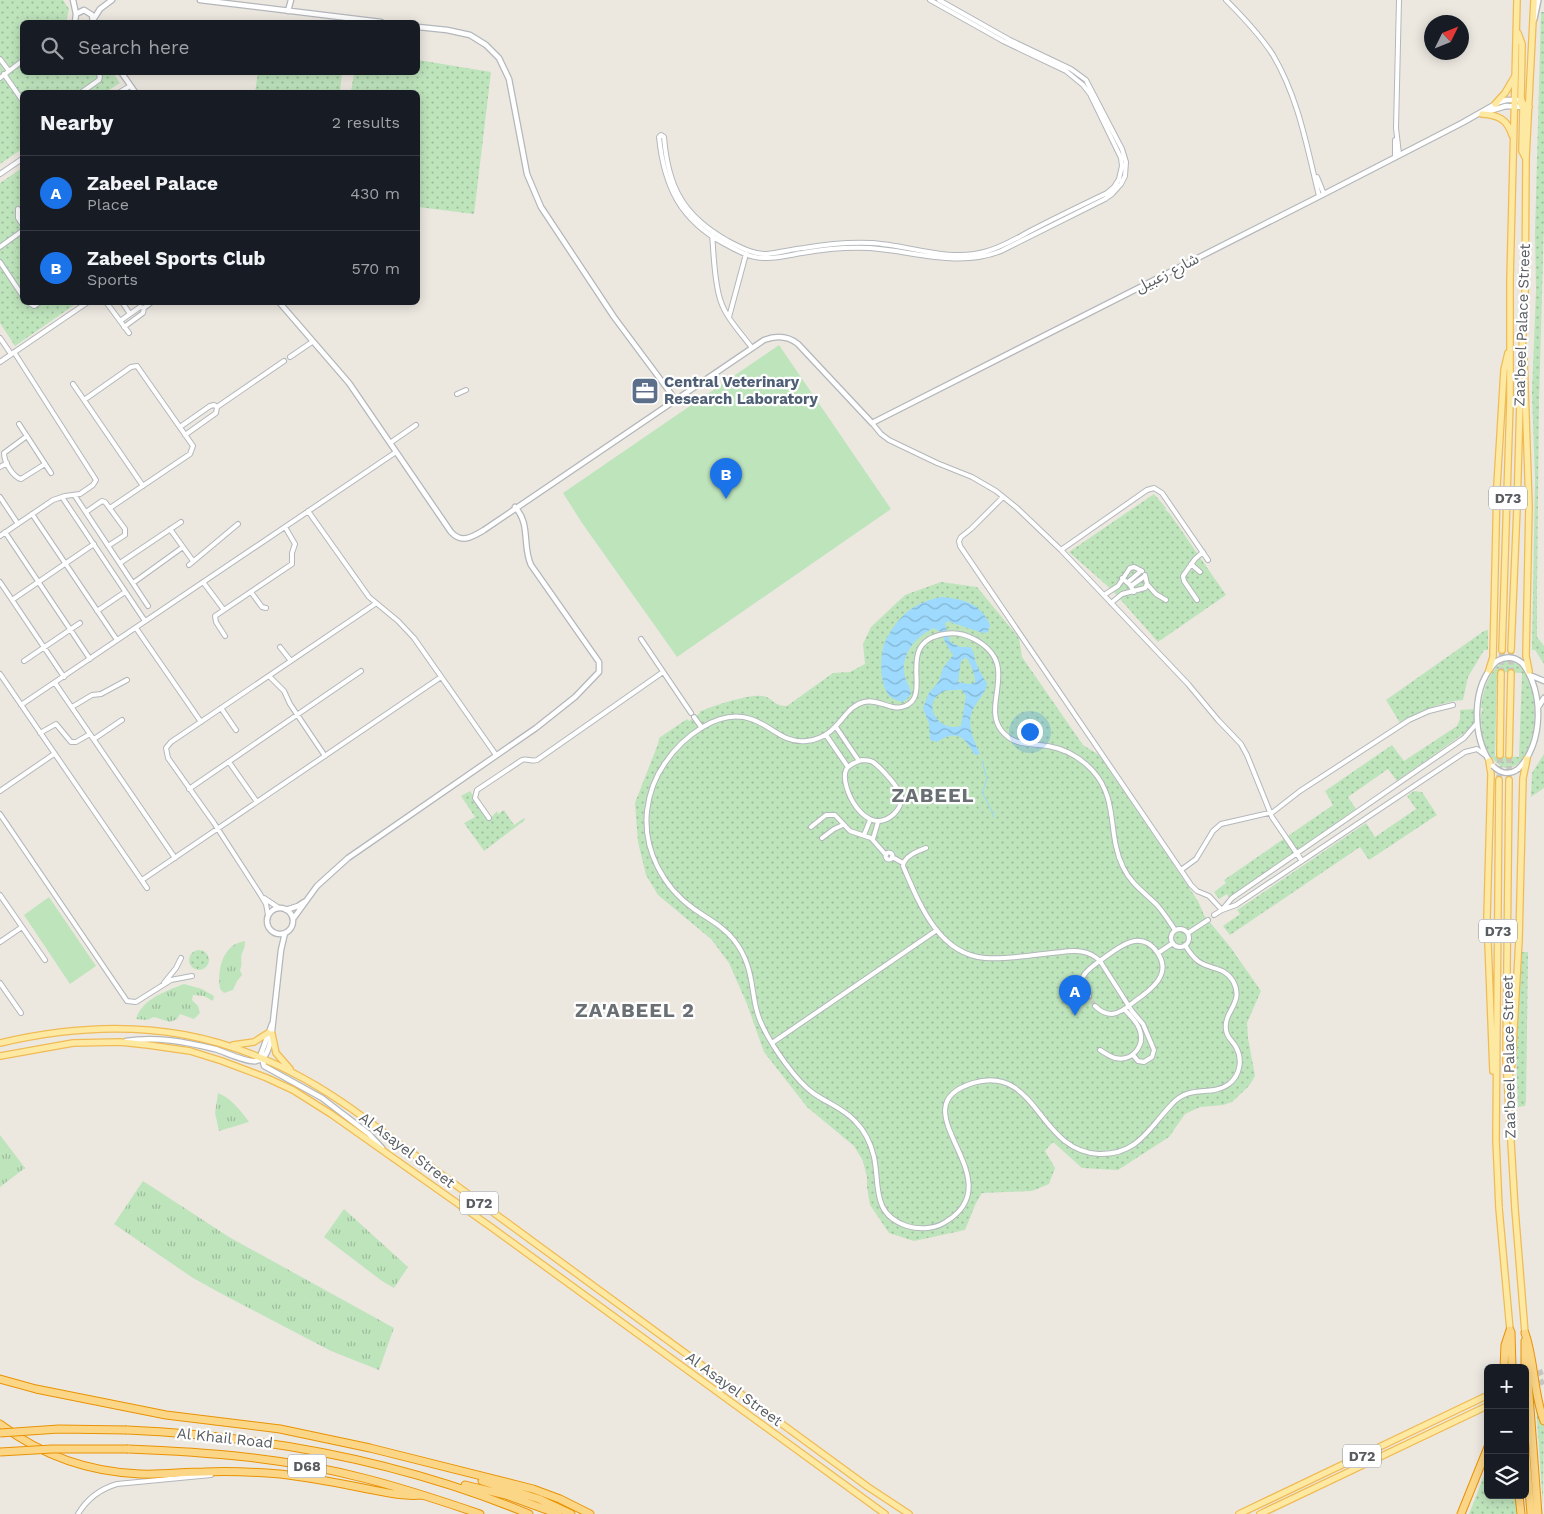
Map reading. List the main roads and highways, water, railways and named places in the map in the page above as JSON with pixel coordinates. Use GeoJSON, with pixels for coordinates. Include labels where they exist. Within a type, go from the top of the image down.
{"type":"FeatureCollection","features":[{"type":"Feature","properties":{"kind":"highway"},"geometry":{"type":"LineString","coordinates":[[1504,1364],[1505,1345],[1510,1330]]}},
{"type":"Feature","properties":{"kind":"highway"},"geometry":{"type":"LineString","coordinates":[[1510,1330],[1512,1364]]}},
{"type":"Feature","properties":{"kind":"highway"},"geometry":{"type":"LineString","coordinates":[[1525,1333],[1525,1364]]}},
{"type":"Feature","properties":{"kind":"highway"},"geometry":{"type":"LineString","coordinates":[[1525,1333],[1531,1354],[1537,1396],[1544,1421]]}},
{"type":"Feature","properties":{"kind":"highway"},"geometry":{"type":"LineString","coordinates":[[0,1379],[36,1389],[166,1415],[262,1426],[320,1436],[533,1489],[560,1499],[590,1514]]}},
{"type":"Feature","properties":{"kind":"highway"},"geometry":{"type":"LineString","coordinates":[[1529,1387],[1533,1496],[1530,1514]]}},
{"type":"Feature","properties":{"kind":"highway"},"geometry":{"type":"LineString","coordinates":[[0,1424],[26,1441],[55,1456],[97,1469],[142,1474],[268,1473],[316,1479],[399,1495],[422,1495]]}},
{"type":"Feature","properties":{"kind":"highway","name":"Al Khail Road"},"geometry":{"type":"LineString","coordinates":[[0,1432],[59,1429],[127,1430],[206,1435],[276,1444],[367,1462],[436,1480],[485,1496],[529,1514]]}},
{"type":"Feature","properties":{"kind":"highway","name":"Al Khail Road"},"geometry":{"type":"LineString","coordinates":[[0,1452],[52,1449],[128,1449],[215,1454],[298,1465],[362,1478],[480,1514]]}},
{"type":"Feature","properties":{"kind":"highway"},"geometry":{"type":"LineString","coordinates":[[1461,1514],[1485,1454]]}},
{"type":"Feature","properties":{"kind":"highway"},"geometry":{"type":"LineString","coordinates":[[1527,1454],[1533,1496],[1538,1514]]}},
{"type":"Feature","properties":{"kind":"highway"},"geometry":{"type":"LineString","coordinates":[[462,1472],[544,1501],[571,1514]]}},
{"type":"Feature","properties":{"kind":"highway"},"geometry":{"type":"LineString","coordinates":[[436,1480],[462,1484],[506,1495],[558,1514]]}},
{"type":"Feature","properties":{"kind":"highway"},"geometry":{"type":"LineString","coordinates":[[1519,1499],[1520,1514]]}},
{"type":"Feature","properties":{"kind":"main road","name":"Zaa'beel Palace Street"},"geometry":{"type":"LineString","coordinates":[[1502,650],[1508,508],[1513,136],[1517,102],[1517,0]]}},
{"type":"Feature","properties":{"kind":"main road","name":"Zaa'beel Palace Street"},"geometry":{"type":"LineString","coordinates":[[1511,650],[1526,259],[1526,107],[1529,100],[1536,0]]}},
{"type":"Feature","properties":{"kind":"main road"},"geometry":{"type":"LineString","coordinates":[[1518,33],[1522,44],[1517,102],[1526,107]]}},
{"type":"Feature","properties":{"kind":"main road"},"geometry":{"type":"LineString","coordinates":[[1495,104],[1509,87],[1516,74]]}},
{"type":"Feature","properties":{"kind":"main road"},"geometry":{"type":"LineString","coordinates":[[1482,114],[1495,115],[1504,120],[1513,136]]}},
{"type":"Feature","properties":{"kind":"main road"},"geometry":{"type":"LineString","coordinates":[[1489,670],[1493,657],[1497,485],[1505,364],[1510,346]]}},
{"type":"Feature","properties":{"kind":"main road"},"geometry":{"type":"LineString","coordinates":[[1522,349],[1529,506],[1526,656],[1530,673]]}},
{"type":"Feature","properties":{"kind":"main road"},"geometry":{"type":"LineString","coordinates":[[1500,755],[1501,673]]}},
{"type":"Feature","properties":{"kind":"main road"},"geometry":{"type":"LineString","coordinates":[[1509,755],[1510,673]]}},
{"type":"Feature","properties":{"kind":"main road"},"geometry":{"type":"LineString","coordinates":[[1508,1079],[1512,1064],[1518,969],[1523,778],[1528,759]]}},
{"type":"Feature","properties":{"kind":"main road"},"geometry":{"type":"LineString","coordinates":[[1490,761],[1487,917],[1492,1064],[1496,1082]]}},
{"type":"Feature","properties":{"kind":"main road","name":"Zaa'beel Palace Street"},"geometry":{"type":"LineString","coordinates":[[1499,780],[1496,1140],[1499,1208],[1510,1330]]}},
{"type":"Feature","properties":{"kind":"main road","name":"Zaa'beel Palace Street"},"geometry":{"type":"LineString","coordinates":[[1509,780],[1506,1051],[1525,1333]]}},
{"type":"Feature","properties":{"kind":"main road","name":"Al Asayel Street"},"geometry":{"type":"LineString","coordinates":[[0,1043],[62,1032],[117,1028],[177,1032],[228,1045],[296,1074],[341,1101],[868,1488],[908,1514]]}},
{"type":"Feature","properties":{"kind":"main road"},"geometry":{"type":"LineString","coordinates":[[228,1045],[254,1042],[270,1034],[276,1053],[296,1074]]}},
{"type":"Feature","properties":{"kind":"main road","name":"Al Asayel Street"},"geometry":{"type":"LineString","coordinates":[[0,1056],[63,1045],[120,1042],[155,1046],[190,1051],[222,1060],[260,1075],[306,1098],[386,1152],[885,1514]]}},
{"type":"Feature","properties":{"kind":"main road","name":"D72"},"geometry":{"type":"LineString","coordinates":[[1239,1514],[1484,1397]]}},
{"type":"Feature","properties":{"kind":"main road","name":"D72"},"geometry":{"type":"LineString","coordinates":[[1260,1514],[1484,1408]]}},
{"type":"Feature","properties":{"kind":"water"},"geometry":{"type":"Polygon","coordinates":[[[942,597],[964,601],[976,607],[982,612],[990,625],[988,632],[983,633],[947,621],[945,624],[950,642],[960,647],[970,647],[972,649],[977,666],[987,683],[972,710],[970,723],[980,754],[975,755],[959,737],[950,736],[937,742],[930,740],[929,724],[923,708],[929,693],[939,681],[943,668],[953,655],[942,633],[934,628],[928,631],[908,651],[905,658],[904,671],[911,694],[903,702],[892,698],[885,687],[881,662],[882,653],[893,627],[908,611],[942,597]],[[967,658],[961,661],[958,682],[975,683],[972,667],[967,658]],[[961,689],[945,691],[937,695],[933,701],[932,708],[934,714],[944,725],[952,727],[961,726],[966,696],[961,689]]]}},
{"type":"Feature","properties":{"kind":"waterway"},"geometry":{"type":"LineString","coordinates":[[982,761],[987,779],[982,792],[993,813],[993,817]]}},
{"type":"Feature","properties":{"kind":"tunnel"},"geometry":{"type":"LineString","coordinates":[[1501,673],[1502,650]]}},
{"type":"Feature","properties":{"kind":"tunnel"},"geometry":{"type":"LineString","coordinates":[[1511,650],[1511,673]]}},
{"type":"Feature","properties":{"kind":"tunnel"},"geometry":{"type":"LineString","coordinates":[[1499,780],[1500,755]]}},
{"type":"Feature","properties":{"kind":"tunnel"},"geometry":{"type":"LineString","coordinates":[[1509,755],[1509,780]]}},
{"type":"Feature","properties":{"kind":"tunnel"},"geometry":{"type":"LineString","coordinates":[[1089,996],[1095,1006]]}},
{"type":"Feature","properties":{"kind":"tunnel"},"geometry":{"type":"LineString","coordinates":[[1530,1377],[1544,1371]]}},
{"type":"Feature","properties":{"kind":"tunnel"},"geometry":{"type":"LineString","coordinates":[[1532,1387],[1544,1381]]}},
{"type":"Feature","properties":{"kind":"place","name":"Central Veterinary Research Laboratory"},"geometry":{"type":"Point","coordinates":[645,391]}},
{"type":"Feature","properties":{"kind":"place","name":"Zabeel Sports Club"},"geometry":{"type":"Point","coordinates":[726,499]}},
{"type":"Feature","properties":{"kind":"place","name":"Zabeel Palace"},"geometry":{"type":"Point","coordinates":[1075,1016]}},
{"type":"Feature","properties":{"kind":"district","name":"ZABEEL"},"geometry":{"type":"Point","coordinates":[933,795]}},
{"type":"Feature","properties":{"kind":"district","name":"ZA'ABEEL 2"},"geometry":{"type":"Point","coordinates":[635,1010]}}]}
